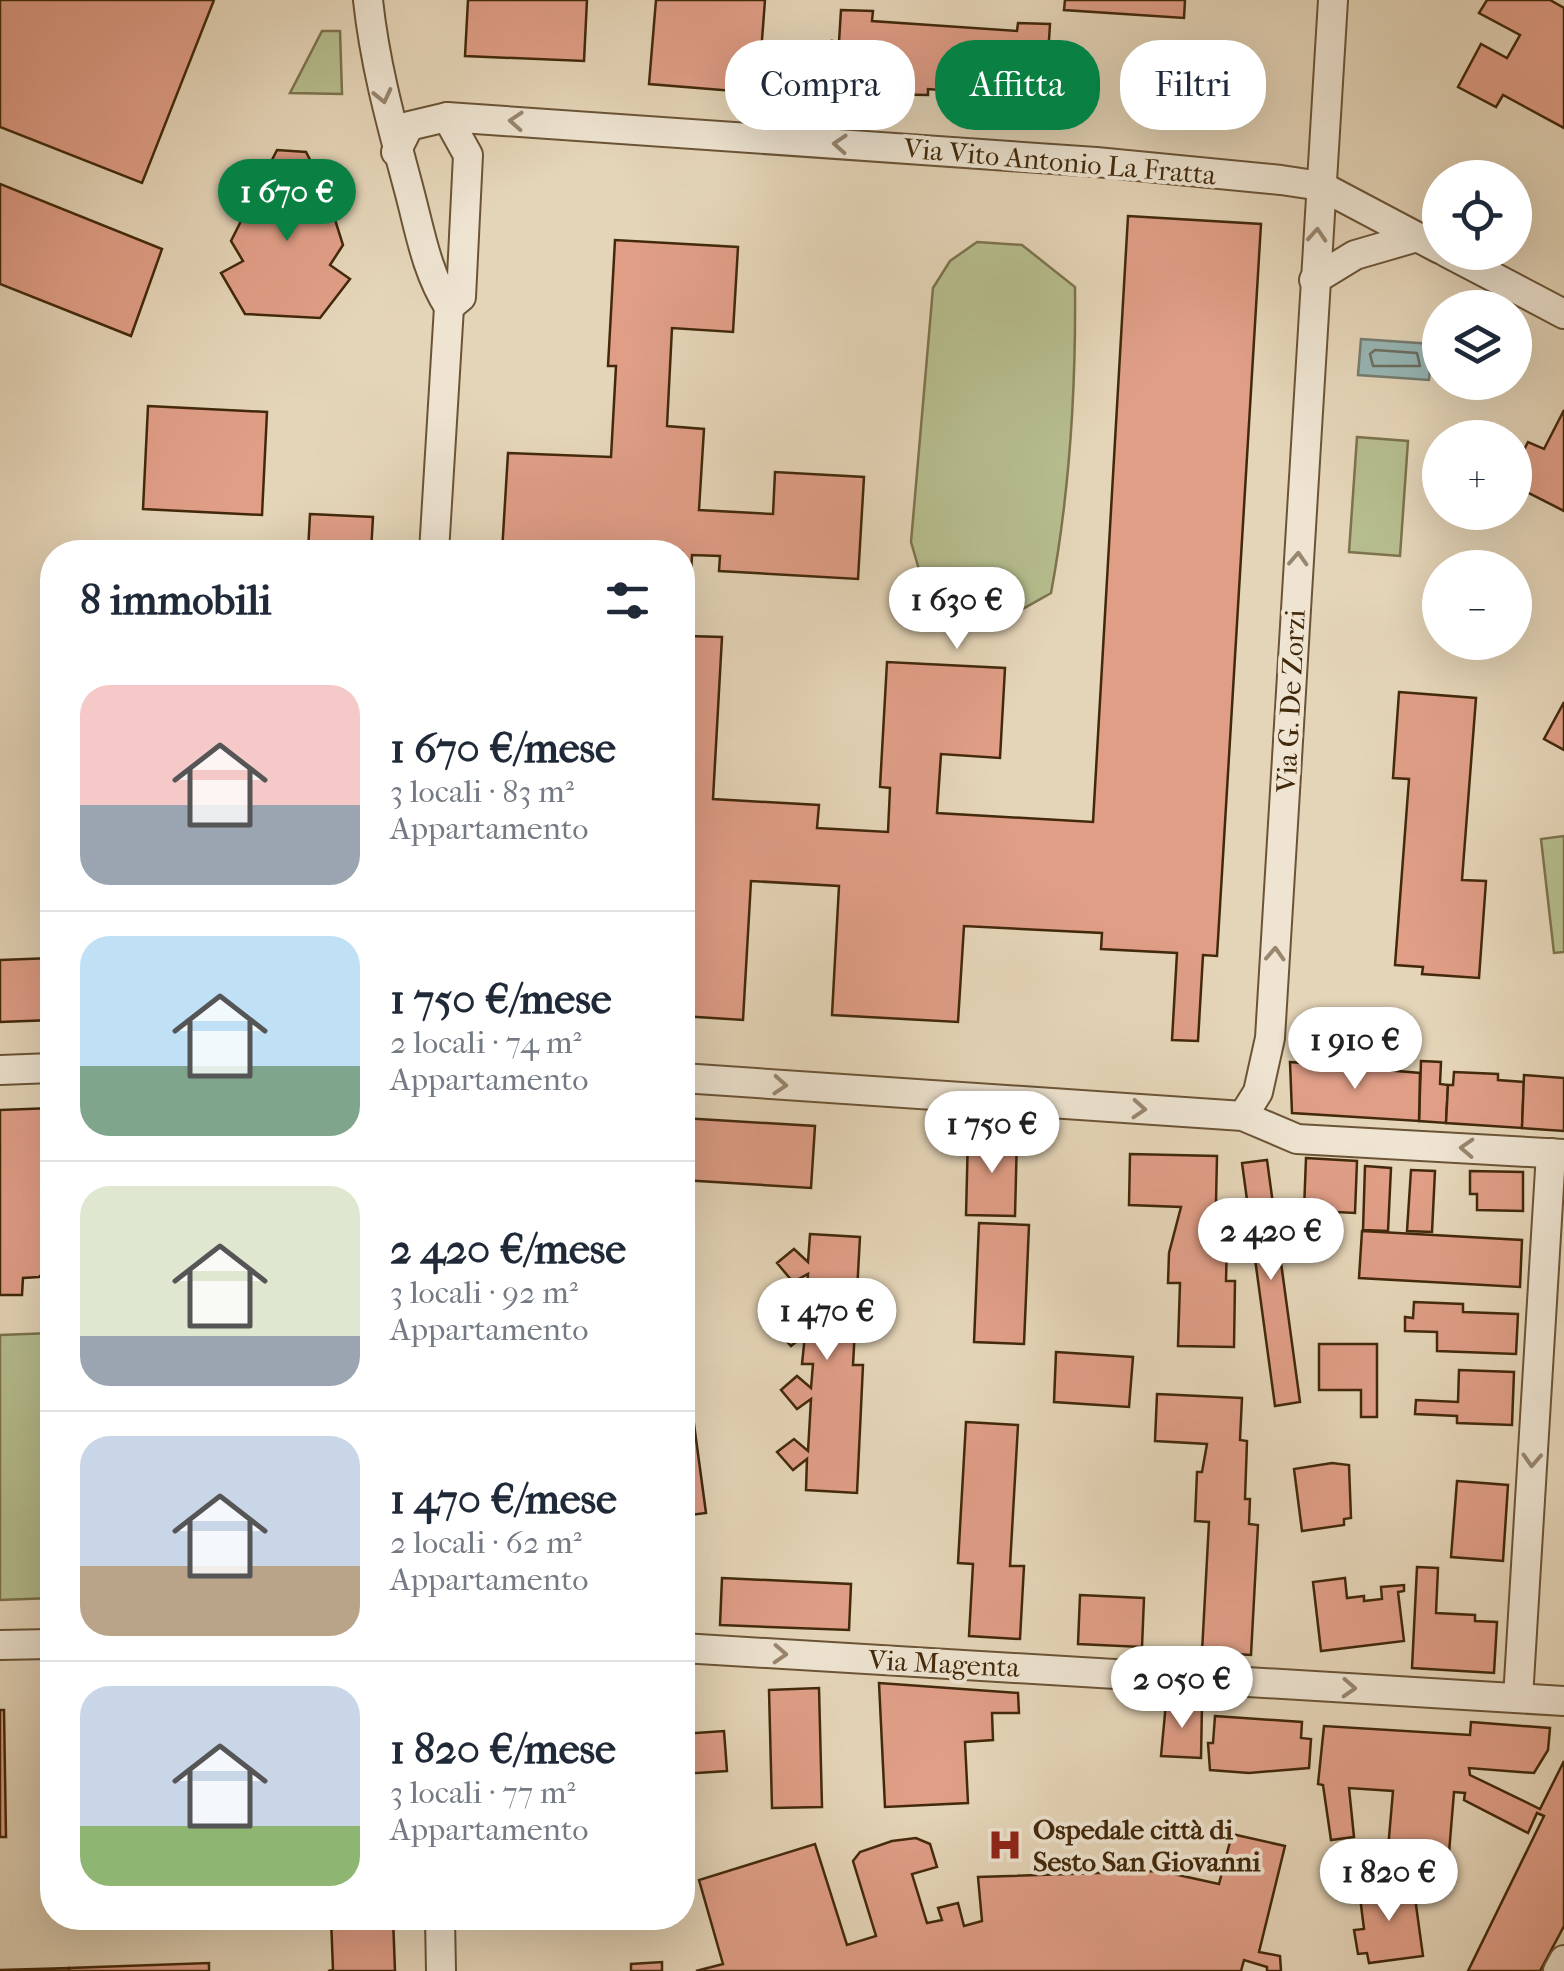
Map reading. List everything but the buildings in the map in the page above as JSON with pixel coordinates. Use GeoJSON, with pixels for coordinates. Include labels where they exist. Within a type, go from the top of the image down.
{"type":"FeatureCollection","features":[{"type":"Feature","properties":{"kind":"street"},"geometry":{"type":"LineString","coordinates":[[368,0],[374,58],[396,152],[432,280],[449,307],[435,540]]}},
{"type":"Feature","properties":{"kind":"street","name":"Via G. De Zorzi"},"geometry":{"type":"LineString","coordinates":[[1243,1116],[1258,1092],[1270,1038],[1333,0]]}},
{"type":"Feature","properties":{"kind":"street"},"geometry":{"type":"LineString","coordinates":[[446,117],[468,155],[461,297],[449,307]]}},
{"type":"Feature","properties":{"kind":"street","name":"Via Vito Antonio La Fratta"},"geometry":{"type":"LineString","coordinates":[[396,152],[409,126],[446,117],[1096,162],[1320,186]]}},
{"type":"Feature","properties":{"kind":"street"},"geometry":{"type":"LineString","coordinates":[[1320,186],[1422,239]]}},
{"type":"Feature","properties":{"kind":"street"},"geometry":{"type":"LineString","coordinates":[[1314,280],[1356,255],[1422,247]]}},
{"type":"Feature","properties":{"kind":"street"},"geometry":{"type":"LineString","coordinates":[[1481,270],[1564,314]]}},
{"type":"Feature","properties":{"kind":"street"},"geometry":{"type":"LineString","coordinates":[[0,1070],[40,1068]]}},
{"type":"Feature","properties":{"kind":"street"},"geometry":{"type":"LineString","coordinates":[[695,1079],[1243,1116],[1297,1139],[1557,1154],[1518,1698]]}},
{"type":"Feature","properties":{"kind":"street"},"geometry":{"type":"LineString","coordinates":[[0,1645],[40,1644]]}},
{"type":"Feature","properties":{"kind":"street","name":"Via Magenta"},"geometry":{"type":"LineString","coordinates":[[695,1649],[1564,1700]]}},
{"type":"Feature","properties":{"kind":"street"},"geometry":{"type":"LineString","coordinates":[[440,1930],[442,1971]]}},
{"type":"Feature","properties":{"kind":"street"},"geometry":{"type":"LineString","coordinates":[[1558,1971],[1564,1960]]}},
{"type":"Feature","properties":{"kind":"green space"},"geometry":{"type":"Polygon","coordinates":[[[322,31],[340,31],[342,94],[290,93],[322,31]]]}},
{"type":"Feature","properties":{"kind":"green space"},"geometry":{"type":"Polygon","coordinates":[[[977,242],[1022,245],[1075,287],[1070,441],[1051,593],[992,621],[966,618],[929,604],[911,542],[933,288],[950,261],[977,242]]]}},
{"type":"Feature","properties":{"kind":"green space"},"geometry":{"type":"Polygon","coordinates":[[[1357,437],[1408,441],[1400,556],[1349,552],[1357,437]]]}},
{"type":"Feature","properties":{"kind":"green space"},"geometry":{"type":"Polygon","coordinates":[[[1564,836],[1564,952],[1554,953],[1541,839],[1564,836]]]}},
{"type":"Feature","properties":{"kind":"green space"},"geometry":{"type":"Polygon","coordinates":[[[40,1333],[40,1598],[0,1600],[0,1335],[40,1333]]]}},
{"type":"Feature","properties":{"kind":"water"},"geometry":{"type":"Polygon","coordinates":[[[1361,339],[1422,343],[1422,380],[1358,375],[1361,339]]]}},
{"type":"Feature","properties":{"kind":"place","name":"Ospedale città di Sesto San Giovanni"},"geometry":{"type":"Point","coordinates":[1005,1845]}}]}
